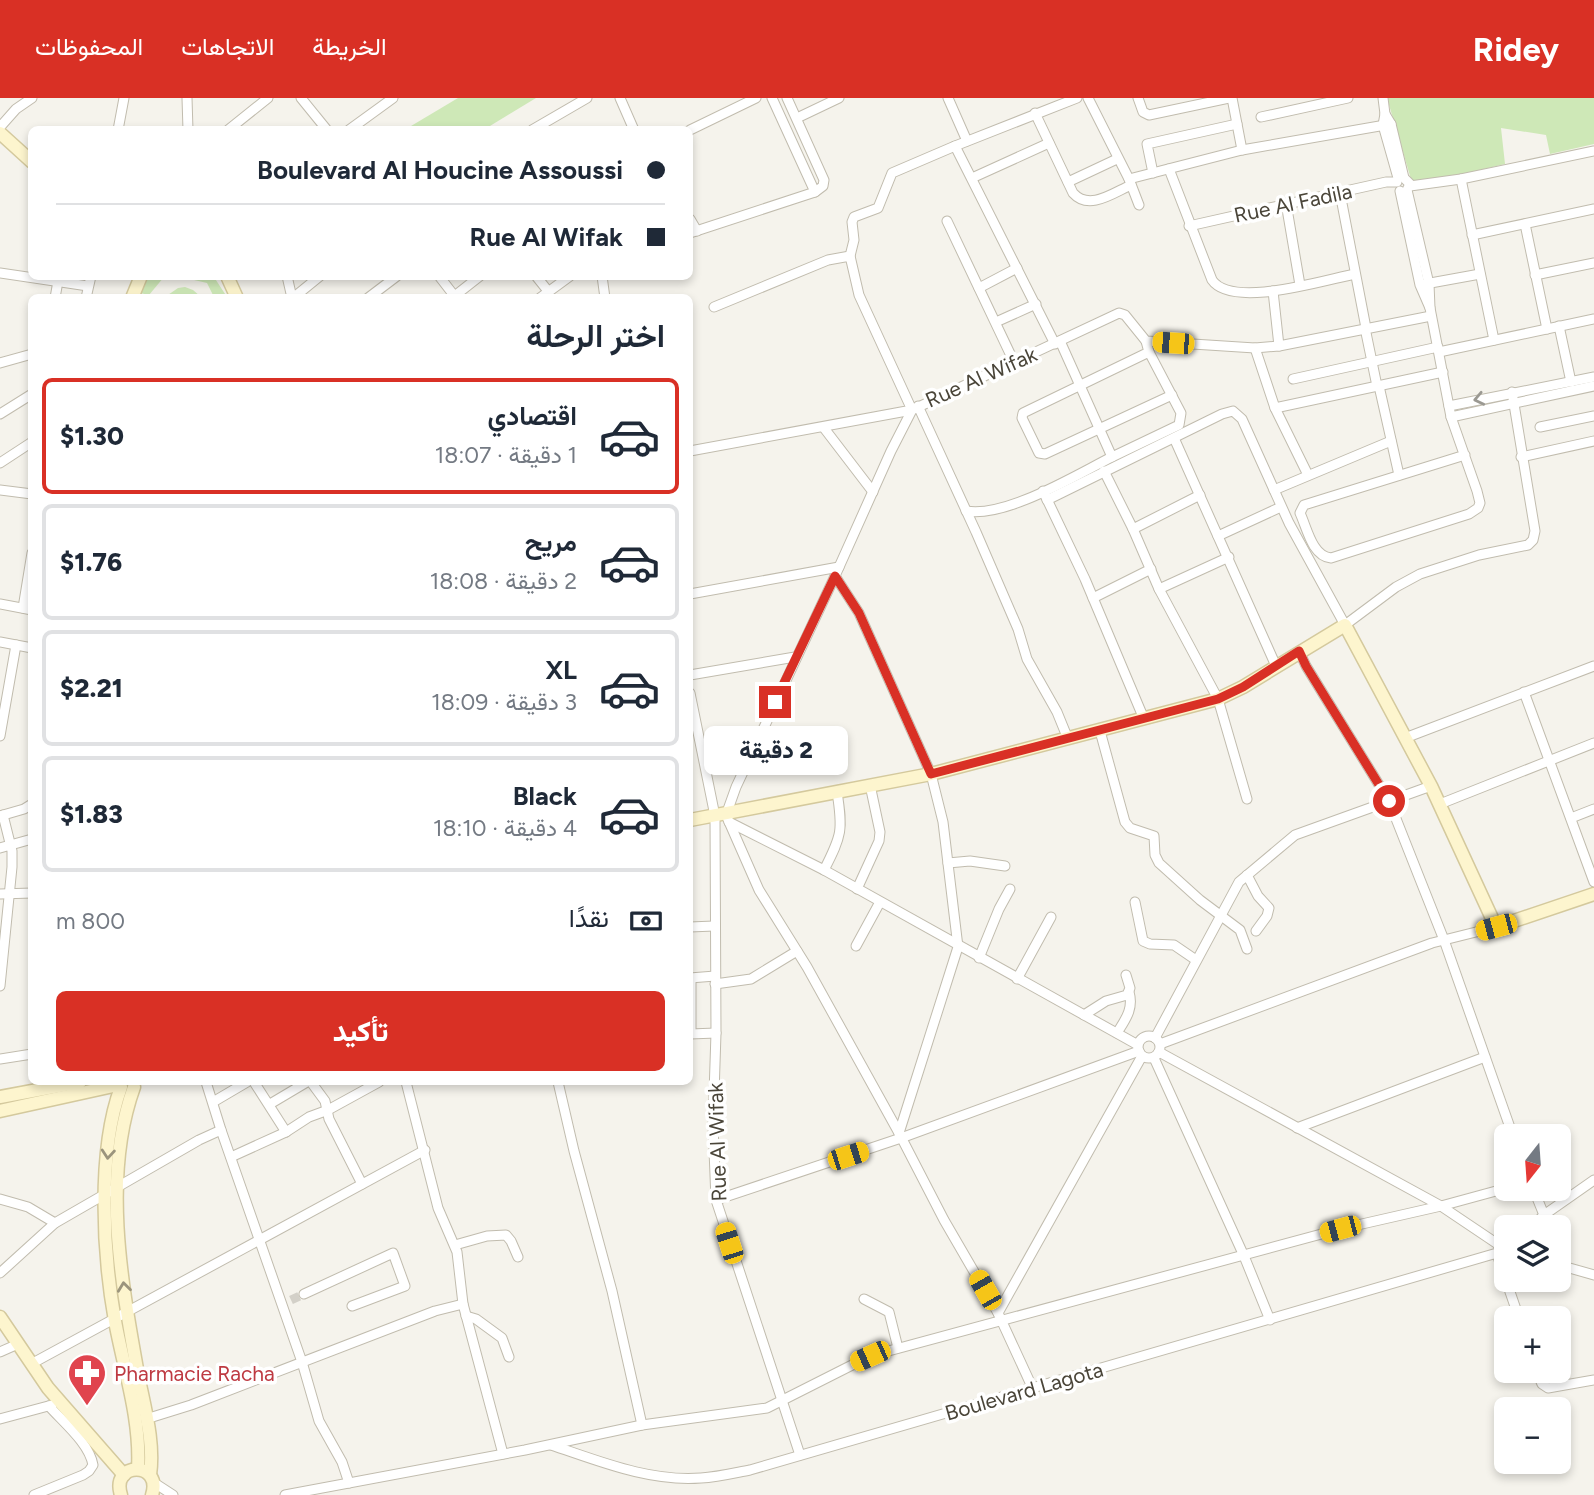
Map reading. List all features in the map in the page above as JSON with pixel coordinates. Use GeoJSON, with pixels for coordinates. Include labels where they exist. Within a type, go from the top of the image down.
{"type":"FeatureCollection","features":[{"type":"Feature","properties":{"kind":"street"},"geometry":{"type":"LineString","coordinates":[[0,127],[16,109],[32,98]]}},
{"type":"Feature","properties":{"kind":"street"},"geometry":{"type":"LineString","coordinates":[[119,126],[124,98]]}},
{"type":"Feature","properties":{"kind":"street"},"geometry":{"type":"LineString","coordinates":[[187,98],[188,126]]}},
{"type":"Feature","properties":{"kind":"street"},"geometry":{"type":"LineString","coordinates":[[233,126],[268,98]]}},
{"type":"Feature","properties":{"kind":"street"},"geometry":{"type":"LineString","coordinates":[[301,98],[324,126]]}},
{"type":"Feature","properties":{"kind":"street"},"geometry":{"type":"LineString","coordinates":[[354,126],[393,98]]}},
{"type":"Feature","properties":{"kind":"street"},"geometry":{"type":"LineString","coordinates":[[539,126],[587,98]]}},
{"type":"Feature","properties":{"kind":"street"},"geometry":{"type":"LineString","coordinates":[[620,98],[632,126]]}},
{"type":"Feature","properties":{"kind":"street"},"geometry":{"type":"LineString","coordinates":[[693,129],[756,98]]}},
{"type":"Feature","properties":{"kind":"street"},"geometry":{"type":"LineString","coordinates":[[772,98],[815,192]]}},
{"type":"Feature","properties":{"kind":"street"},"geometry":{"type":"LineString","coordinates":[[693,232],[815,192],[823,186],[824,180],[787,98]]}},
{"type":"Feature","properties":{"kind":"street"},"geometry":{"type":"LineString","coordinates":[[797,118],[839,98]]}},
{"type":"Feature","properties":{"kind":"street"},"geometry":{"type":"LineString","coordinates":[[948,98],[967,141]]}},
{"type":"Feature","properties":{"kind":"street"},"geometry":{"type":"LineString","coordinates":[[1068,739],[1057,712],[1027,659],[1018,629],[966,512],[859,295],[849,256],[855,240],[852,222],[854,217],[878,208],[892,173],[1077,98]]}},
{"type":"Feature","properties":{"kind":"street"},"geometry":{"type":"LineString","coordinates":[[1088,98],[1139,205]]}},
{"type":"Feature","properties":{"kind":"street"},"geometry":{"type":"LineString","coordinates":[[1138,98],[1143,112],[1149,115],[1230,98],[1242,150]]}},
{"type":"Feature","properties":{"kind":"street"},"geometry":{"type":"LineString","coordinates":[[1261,117],[1348,98]]}},
{"type":"Feature","properties":{"kind":"street"},"geometry":{"type":"LineString","coordinates":[[1383,98],[1431,312],[1451,417],[1465,455],[1479,503],[1474,512],[1331,558],[1317,552],[1300,513],[1301,508],[1465,455]]}},
{"type":"Feature","properties":{"kind":"street"},"geometry":{"type":"LineString","coordinates":[[1035,113],[1076,197],[1085,202],[1096,200],[1153,173],[1242,150],[1387,124]]}},
{"type":"Feature","properties":{"kind":"street"},"geometry":{"type":"LineString","coordinates":[[1153,173],[1147,144],[1237,124]]}},
{"type":"Feature","properties":{"kind":"street"},"geometry":{"type":"LineString","coordinates":[[0,133],[28,158]]}},
{"type":"Feature","properties":{"kind":"street"},"geometry":{"type":"LineString","coordinates":[[972,178],[1049,143]]}},
{"type":"Feature","properties":{"kind":"street"},"geometry":{"type":"LineString","coordinates":[[955,146],[1081,386],[1112,457]]}},
{"type":"Feature","properties":{"kind":"street","name":"Rue Al Fadila"},"geometry":{"type":"LineString","coordinates":[[1189,226],[1386,182],[1403,184],[1461,178],[1594,151]]}},
{"type":"Feature","properties":{"kind":"street"},"geometry":{"type":"LineString","coordinates":[[1068,182],[1117,159]]}},
{"type":"Feature","properties":{"kind":"street"},"geometry":{"type":"LineString","coordinates":[[1169,169],[1189,226],[1212,280],[1218,287],[1234,292],[1273,291],[1355,274]]}},
{"type":"Feature","properties":{"kind":"street"},"geometry":{"type":"LineString","coordinates":[[1461,178],[1494,340]]}},
{"type":"Feature","properties":{"kind":"street"},"geometry":{"type":"LineString","coordinates":[[1340,193],[1372,362],[1399,475]]}},
{"type":"Feature","properties":{"kind":"street"},"geometry":{"type":"LineString","coordinates":[[1286,203],[1300,285]]}},
{"type":"Feature","properties":{"kind":"street"},"geometry":{"type":"LineString","coordinates":[[1472,235],[1594,209]]}},
{"type":"Feature","properties":{"kind":"street"},"geometry":{"type":"LineString","coordinates":[[947,221],[1014,362]]}},
{"type":"Feature","properties":{"kind":"street"},"geometry":{"type":"LineString","coordinates":[[1525,224],[1547,329]]}},
{"type":"Feature","properties":{"kind":"street"},"geometry":{"type":"LineString","coordinates":[[714,307],[828,260],[842,255],[849,256]]}},
{"type":"Feature","properties":{"kind":"street"},"geometry":{"type":"LineString","coordinates":[[1535,275],[1594,262]]}},
{"type":"Feature","properties":{"kind":"street"},"geometry":{"type":"LineString","coordinates":[[979,288],[1017,268]]}},
{"type":"Feature","properties":{"kind":"street"},"geometry":{"type":"LineString","coordinates":[[0,273],[28,277]]}},
{"type":"Feature","properties":{"kind":"street"},"geometry":{"type":"LineString","coordinates":[[1424,284],[1480,274]]}},
{"type":"Feature","properties":{"kind":"street"},"geometry":{"type":"LineString","coordinates":[[51,280],[89,281]]}},
{"type":"Feature","properties":{"kind":"street"},"geometry":{"type":"LineString","coordinates":[[297,294],[315,280]]}},
{"type":"Feature","properties":{"kind":"street"},"geometry":{"type":"LineString","coordinates":[[373,294],[392,280]]}},
{"type":"Feature","properties":{"kind":"street"},"geometry":{"type":"LineString","coordinates":[[458,294],[475,280]]}},
{"type":"Feature","properties":{"kind":"street"},"geometry":{"type":"LineString","coordinates":[[540,280],[548,291]]}},
{"type":"Feature","properties":{"kind":"street"},"geometry":{"type":"LineString","coordinates":[[545,294],[564,280]]}},
{"type":"Feature","properties":{"kind":"street"},"geometry":{"type":"LineString","coordinates":[[56,294],[58,281]]}},
{"type":"Feature","properties":{"kind":"street"},"geometry":{"type":"LineString","coordinates":[[1273,291],[1279,346]]}},
{"type":"Feature","properties":{"kind":"street"},"geometry":{"type":"LineString","coordinates":[[996,322],[1036,304]]}},
{"type":"Feature","properties":{"kind":"street"},"geometry":{"type":"LineString","coordinates":[[1045,495],[1112,457],[1179,425],[1181,413],[1149,352],[1146,341],[1255,348],[1279,346],[1431,312]]}},
{"type":"Feature","properties":{"kind":"street","name":"Rue Al Wifak"},"geometry":{"type":"LineString","coordinates":[[800,1455],[716,1200],[713,1165],[716,1033],[714,926],[724,817],[795,657],[915,408],[1120,313],[1126,316],[1146,341]]}},
{"type":"Feature","properties":{"kind":"street"},"geometry":{"type":"LineString","coordinates":[[1293,379],[1594,319]]}},
{"type":"Feature","properties":{"kind":"street"},"geometry":{"type":"LineString","coordinates":[[1559,326],[1571,382]]}},
{"type":"Feature","properties":{"kind":"street"},"geometry":{"type":"LineString","coordinates":[[1255,348],[1275,408],[1308,475]]}},
{"type":"Feature","properties":{"kind":"street"},"geometry":{"type":"LineString","coordinates":[[1149,352],[1023,413],[1022,418],[1035,448],[1039,453],[1045,454],[1172,395]]}},
{"type":"Feature","properties":{"kind":"street"},"geometry":{"type":"LineString","coordinates":[[0,363],[28,355]]}},
{"type":"Feature","properties":{"kind":"street"},"geometry":{"type":"LineString","coordinates":[[1275,408],[1443,372]]}},
{"type":"Feature","properties":{"kind":"street"},"geometry":{"type":"LineString","coordinates":[[1449,406],[1571,382],[1594,385]]}},
{"type":"Feature","properties":{"kind":"street"},"geometry":{"type":"LineString","coordinates":[[1451,417],[1594,385]]}},
{"type":"Feature","properties":{"kind":"street"},"geometry":{"type":"LineString","coordinates":[[693,820],[724,817],[931,774],[1218,699],[1243,687],[1345,625],[1410,579],[1479,555],[1520,548],[1531,542],[1535,531],[1512,392]]}},
{"type":"Feature","properties":{"kind":"street"},"geometry":{"type":"LineString","coordinates":[[0,414],[28,396]]}},
{"type":"Feature","properties":{"kind":"street"},"geometry":{"type":"LineString","coordinates":[[693,450],[824,428],[915,408]]}},
{"type":"Feature","properties":{"kind":"street"},"geometry":{"type":"LineString","coordinates":[[966,512],[995,511],[1045,495],[1104,471],[1229,411],[1238,413],[1282,507],[1431,786],[1496,927]]}},
{"type":"Feature","properties":{"kind":"street"},"geometry":{"type":"LineString","coordinates":[[1540,427],[1594,416]]}},
{"type":"Feature","properties":{"kind":"street"},"geometry":{"type":"LineString","coordinates":[[824,428],[873,492]]}},
{"type":"Feature","properties":{"kind":"street"},"geometry":{"type":"LineString","coordinates":[[1174,438],[1276,666]]}},
{"type":"Feature","properties":{"kind":"street"},"geometry":{"type":"LineString","coordinates":[[1274,490],[1391,441]]}},
{"type":"Feature","properties":{"kind":"street"},"geometry":{"type":"LineString","coordinates":[[1521,457],[1594,441]]}},
{"type":"Feature","properties":{"kind":"street"},"geometry":{"type":"LineString","coordinates":[[0,463],[28,445]]}},
{"type":"Feature","properties":{"kind":"street"},"geometry":{"type":"LineString","coordinates":[[1104,471],[1159,589],[1218,699],[1247,799]]}},
{"type":"Feature","properties":{"kind":"street"},"geometry":{"type":"LineString","coordinates":[[0,490],[28,494]]}},
{"type":"Feature","properties":{"kind":"street"},"geometry":{"type":"LineString","coordinates":[[1045,495],[1093,598],[1144,719]]}},
{"type":"Feature","properties":{"kind":"street"},"geometry":{"type":"LineString","coordinates":[[1133,529],[1200,495]]}},
{"type":"Feature","properties":{"kind":"street"},"geometry":{"type":"LineString","coordinates":[[1218,536],[1282,507]]}},
{"type":"Feature","properties":{"kind":"street"},"geometry":{"type":"LineString","coordinates":[[1159,589],[1229,557]]}},
{"type":"Feature","properties":{"kind":"street"},"geometry":{"type":"LineString","coordinates":[[1093,598],[1150,569]]}},
{"type":"Feature","properties":{"kind":"street"},"geometry":{"type":"LineString","coordinates":[[693,594],[837,572],[859,613],[931,774],[943,822],[958,947],[900,1136]]}},
{"type":"Feature","properties":{"kind":"street"},"geometry":{"type":"LineString","coordinates":[[0,604],[27,609]]}},
{"type":"Feature","properties":{"kind":"street"},"geometry":{"type":"LineString","coordinates":[[0,642],[28,647]]}},
{"type":"Feature","properties":{"kind":"street"},"geometry":{"type":"LineString","coordinates":[[0,736],[16,645]]}},
{"type":"Feature","properties":{"kind":"street"},"geometry":{"type":"LineString","coordinates":[[1299,651],[1389,801],[1444,940],[1509,1124]]}},
{"type":"Feature","properties":{"kind":"street"},"geometry":{"type":"LineString","coordinates":[[693,674],[795,657]]}},
{"type":"Feature","properties":{"kind":"street"},"geometry":{"type":"LineString","coordinates":[[1405,738],[1594,666]]}},
{"type":"Feature","properties":{"kind":"street"},"geometry":{"type":"LineString","coordinates":[[1524,692],[1594,882]]}},
{"type":"Feature","properties":{"kind":"street"},"geometry":{"type":"LineString","coordinates":[[693,704],[724,817],[752,877],[797,951],[1000,1317],[1033,1389]]}},
{"type":"Feature","properties":{"kind":"street"},"geometry":{"type":"LineString","coordinates":[[1100,731],[1125,822],[1130,828],[1154,836],[1156,860],[1219,916],[1240,930],[1247,949]]}},
{"type":"Feature","properties":{"kind":"street"},"geometry":{"type":"LineString","coordinates":[[1440,804],[1594,743]]}},
{"type":"Feature","properties":{"kind":"street"},"geometry":{"type":"LineString","coordinates":[[857,889],[879,841],[880,832],[870,785]]}},
{"type":"Feature","properties":{"kind":"street"},"geometry":{"type":"LineString","coordinates":[[1270,1320],[1157,1048],[1196,960],[1234,888],[1295,835],[1431,786]]}},
{"type":"Feature","properties":{"kind":"street"},"geometry":{"type":"LineString","coordinates":[[824,870],[841,834],[837,792]]}},
{"type":"Feature","properties":{"kind":"street"},"geometry":{"type":"LineString","coordinates":[[0,986],[5,893],[12,867],[10,845],[1,815],[28,806]]}},
{"type":"Feature","properties":{"kind":"street"},"geometry":{"type":"LineString","coordinates":[[1570,818],[1594,809]]}},
{"type":"Feature","properties":{"kind":"street"},"geometry":{"type":"LineString","coordinates":[[724,817],[1117,1033],[1140,1051]]}},
{"type":"Feature","properties":{"kind":"street"},"geometry":{"type":"LineString","coordinates":[[0,848],[28,840]]}},
{"type":"Feature","properties":{"kind":"street"},"geometry":{"type":"LineString","coordinates":[[948,863],[970,861],[1006,866]]}},
{"type":"Feature","properties":{"kind":"street"},"geometry":{"type":"LineString","coordinates":[[1247,876],[1258,896],[1269,908],[1267,916],[1256,931]]}},
{"type":"Feature","properties":{"kind":"street"},"geometry":{"type":"LineString","coordinates":[[979,958],[1010,889]]}},
{"type":"Feature","properties":{"kind":"street"},"geometry":{"type":"LineString","coordinates":[[5,893],[28,893]]}},
{"type":"Feature","properties":{"kind":"street"},"geometry":{"type":"LineString","coordinates":[[716,1200],[1140,1051],[1157,1048],[1444,940],[1496,927],[1594,894]]}},
{"type":"Feature","properties":{"kind":"street"},"geometry":{"type":"LineString","coordinates":[[856,946],[880,902]]}},
{"type":"Feature","properties":{"kind":"street"},"geometry":{"type":"LineString","coordinates":[[1135,902],[1143,941],[1174,945],[1196,960]]}},
{"type":"Feature","properties":{"kind":"street"},"geometry":{"type":"LineString","coordinates":[[1017,979],[1051,917]]}},
{"type":"Feature","properties":{"kind":"street"},"geometry":{"type":"LineString","coordinates":[[693,928],[714,926]]}},
{"type":"Feature","properties":{"kind":"street"},"geometry":{"type":"LineString","coordinates":[[693,978],[751,979],[797,951]]}},
{"type":"Feature","properties":{"kind":"street"},"geometry":{"type":"LineString","coordinates":[[1117,1033],[1129,1014],[1131,1000],[1126,975]]}},
{"type":"Feature","properties":{"kind":"street"},"geometry":{"type":"LineString","coordinates":[[1084,1015],[1097,1005],[1119,999],[1129,992]]}},
{"type":"Feature","properties":{"kind":"street"},"geometry":{"type":"LineString","coordinates":[[693,1034],[716,1033]]}},
{"type":"Feature","properties":{"kind":"street"},"geometry":{"type":"LineString","coordinates":[[1000,1317],[1140,1051],[1143,1038],[1297,1128],[1441,1206],[1494,1246]]}},
{"type":"Feature","properties":{"kind":"street"},"geometry":{"type":"LineString","coordinates":[[0,1059],[28,1055]]}},
{"type":"Feature","properties":{"kind":"street"},"geometry":{"type":"LineString","coordinates":[[1297,1128],[1485,1057]]}},
{"type":"Feature","properties":{"kind":"street"},"geometry":{"type":"LineString","coordinates":[[0,1097],[64,1085]]}},
{"type":"Feature","properties":{"kind":"street"},"geometry":{"type":"LineString","coordinates":[[0,1111],[121,1085]]}},
{"type":"Feature","properties":{"kind":"street"},"geometry":{"type":"LineString","coordinates":[[126,1085],[118,1188],[118,1230],[127,1312],[152,1455],[148,1480]]}},
{"type":"Feature","properties":{"kind":"street"},"geometry":{"type":"LineString","coordinates":[[126,1085],[110,1135],[106,1194],[108,1256],[115,1318],[148,1480]]}},
{"type":"Feature","properties":{"kind":"street"},"geometry":{"type":"LineString","coordinates":[[207,1085],[260,1241],[286,1302],[319,1421],[342,1462],[349,1483]]}},
{"type":"Feature","properties":{"kind":"street"},"geometry":{"type":"LineString","coordinates":[[213,1102],[242,1085]]}},
{"type":"Feature","properties":{"kind":"street"},"geometry":{"type":"LineString","coordinates":[[256,1085],[286,1132]]}},
{"type":"Feature","properties":{"kind":"street"},"geometry":{"type":"LineString","coordinates":[[270,1104],[304,1085]]}},
{"type":"Feature","properties":{"kind":"street"},"geometry":{"type":"LineString","coordinates":[[311,1085],[328,1110],[362,1184]]}},
{"type":"Feature","properties":{"kind":"street"},"geometry":{"type":"LineString","coordinates":[[231,1157],[286,1132],[309,1117],[328,1110],[374,1085]]}},
{"type":"Feature","properties":{"kind":"street"},"geometry":{"type":"LineString","coordinates":[[407,1085],[438,1208],[454,1245],[463,1304],[503,1454]]}},
{"type":"Feature","properties":{"kind":"street"},"geometry":{"type":"LineString","coordinates":[[559,1085],[642,1426]]}},
{"type":"Feature","properties":{"kind":"street"},"geometry":{"type":"LineString","coordinates":[[0,1273],[55,1223],[221,1130]]}},
{"type":"Feature","properties":{"kind":"street"},"geometry":{"type":"LineString","coordinates":[[32,1364],[425,1150]]}},
{"type":"Feature","properties":{"kind":"street"},"geometry":{"type":"LineString","coordinates":[[1538,1201],[1544,1214],[1594,1180]]}},
{"type":"Feature","properties":{"kind":"street"},"geometry":{"type":"LineString","coordinates":[[285,1495],[642,1426],[757,1410],[781,1402],[853,1364],[1000,1317],[1494,1192]]}},
{"type":"Feature","properties":{"kind":"street"},"geometry":{"type":"LineString","coordinates":[[0,1199],[28,1208],[55,1223]]}},
{"type":"Feature","properties":{"kind":"street"},"geometry":{"type":"LineString","coordinates":[[454,1245],[486,1236],[506,1235],[518,1257]]}},
{"type":"Feature","properties":{"kind":"street"},"geometry":{"type":"LineString","coordinates":[[303,1294],[393,1253],[405,1286],[352,1306]]}},
{"type":"Feature","properties":{"kind":"street","name":"Boulevard Lagota"},"geometry":{"type":"LineString","coordinates":[[548,1444],[637,1472],[674,1477],[700,1478],[750,1471],[1494,1254]]}},
{"type":"Feature","properties":{"kind":"street"},"geometry":{"type":"LineString","coordinates":[[1571,1268],[1594,1275]]}},
{"type":"Feature","properties":{"kind":"street"},"geometry":{"type":"LineString","coordinates":[[864,1299],[889,1312],[898,1348]]}},
{"type":"Feature","properties":{"kind":"street"},"geometry":{"type":"LineString","coordinates":[[146,1419],[191,1405],[435,1311],[463,1304]]}},
{"type":"Feature","properties":{"kind":"street"},"geometry":{"type":"LineString","coordinates":[[466,1316],[482,1323],[505,1340],[509,1357]]}},
{"type":"Feature","properties":{"kind":"street"},"geometry":{"type":"LineString","coordinates":[[0,1317],[91,1456],[93,1465],[83,1475],[34,1495]]}},
{"type":"Feature","properties":{"kind":"street"},"geometry":{"type":"LineString","coordinates":[[0,1352],[18,1344]]}},
{"type":"Feature","properties":{"kind":"street"},"geometry":{"type":"LineString","coordinates":[[1542,1383],[1548,1388],[1594,1380]]}},
{"type":"Feature","properties":{"kind":"street"},"geometry":{"type":"LineString","coordinates":[[0,1419],[55,1404]]}},
{"type":"Feature","properties":{"kind":"street"},"geometry":{"type":"LineString","coordinates":[[55,1404],[124,1475]]}},
{"type":"Feature","properties":{"kind":"street"},"geometry":{"type":"LineString","coordinates":[[119,1494],[119,1483],[130,1471],[173,1495]]}},
{"type":"Feature","properties":{"kind":"green space"},"geometry":{"type":"Polygon","coordinates":[[[458,98],[536,98],[490,126],[411,126],[458,98]]]}},
{"type":"Feature","properties":{"kind":"green space"},"geometry":{"type":"Polygon","coordinates":[[[1387,98],[1594,98],[1594,144],[1550,154],[1546,135],[1501,128],[1505,164],[1413,186],[1387,98]]]}},
{"type":"Feature","properties":{"kind":"green space"},"geometry":{"type":"Polygon","coordinates":[[[144,280],[162,280],[150,294],[140,293],[144,280]]]}},
{"type":"Feature","properties":{"kind":"green space"},"geometry":{"type":"Polygon","coordinates":[[[194,280],[216,280],[225,294],[212,294],[207,283],[194,280]]]}},
{"type":"Feature","properties":{"kind":"green space"},"geometry":{"type":"Polygon","coordinates":[[[185,287],[198,294],[169,294],[185,287]]]}},
{"type":"Feature","properties":{"kind":"tunnel"},"geometry":{"type":"LineString","coordinates":[[291,1300],[304,1294]]}},
{"type":"Feature","properties":{"kind":"place","name":"Pharmacie Racha"},"geometry":{"type":"Point","coordinates":[87,1407]}},
{"type":"Feature","properties":{"kind":"route"},"geometry":{"type":"LineString","coordinates":[[775,702],[835,576],[859,613],[931,774],[1218,699],[1243,687],[1299,651],[1389,801]]}}]}
